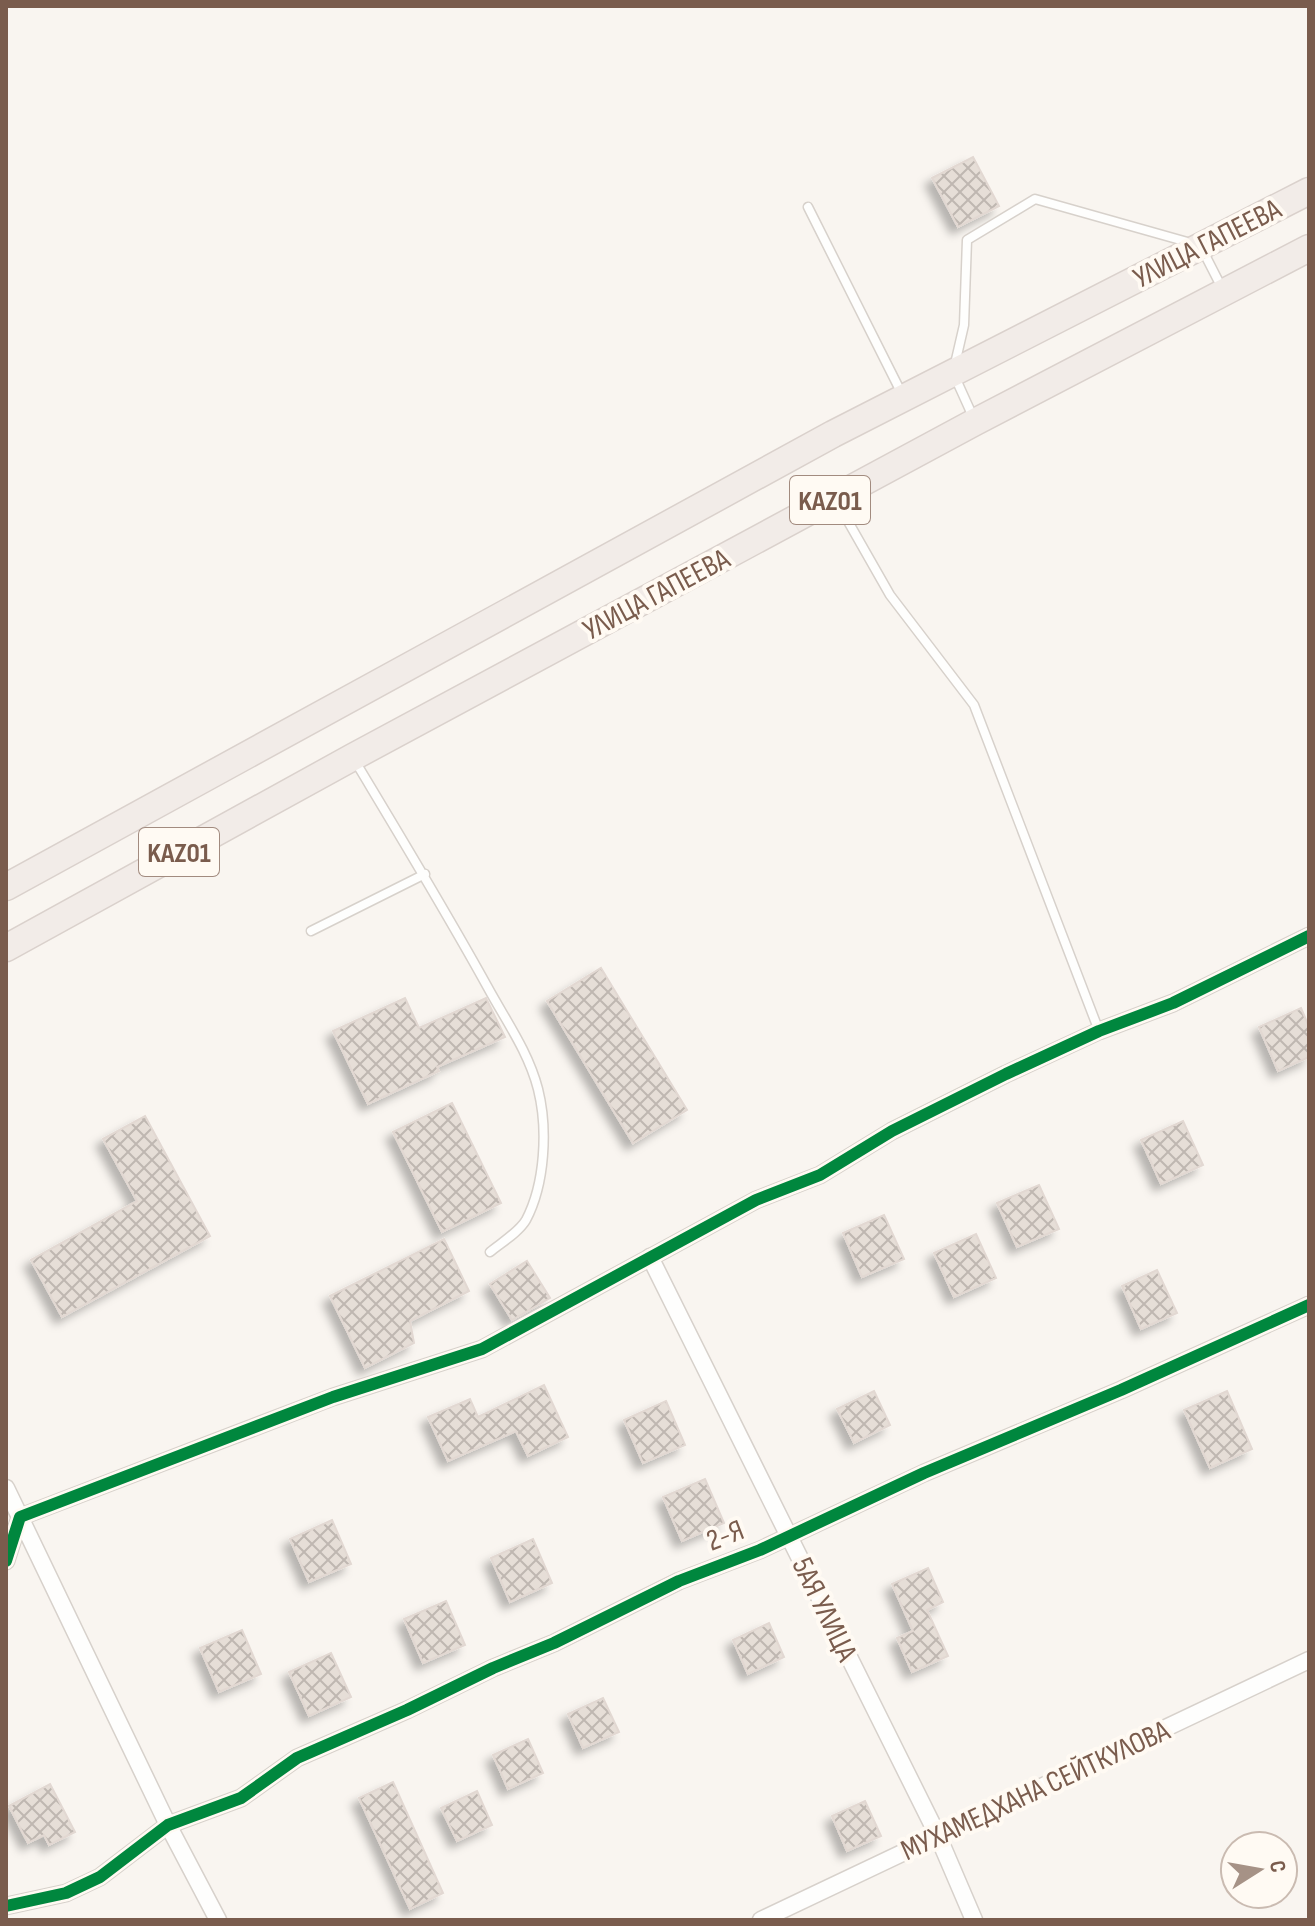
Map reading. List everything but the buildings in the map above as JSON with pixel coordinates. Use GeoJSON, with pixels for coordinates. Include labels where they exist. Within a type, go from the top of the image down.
{"type":"FeatureCollection","features":[{"type":"Feature","properties":{"kind":"highway","name":"УЛИЦА ГАПЕЕВА"},"geometry":{"type":"LineString","coordinates":[[6,887],[819,442],[1309,191]]}},
{"type":"Feature","properties":{"kind":"highway","name":"УЛИЦА ГАПЕЕВА"},"geometry":{"type":"LineString","coordinates":[[6,948],[975,422],[1309,248]]}},
{"type":"Feature","properties":{"kind":"street"},"geometry":{"type":"LineString","coordinates":[[20,1517],[333,1397],[482,1349],[756,1200],[820,1175],[892,1131],[1006,1074],[1099,1031],[1173,1003],[1309,936]]}},
{"type":"Feature","properties":{"kind":"street","name":"5АЯ УЛИЦА"},"geometry":{"type":"LineString","coordinates":[[650,1257],[938,1836],[974,1920]]}},
{"type":"Feature","properties":{"kind":"street","name":"2-Я"},"geometry":{"type":"LineString","coordinates":[[6,1906],[66,1893],[100,1877],[168,1825],[241,1798],[297,1758],[554,1643],[679,1581],[789,1536],[924,1473],[1121,1390],[1309,1305]]}},
{"type":"Feature","properties":{"kind":"street"},"geometry":{"type":"LineString","coordinates":[[6,1488],[168,1825],[218,1920]]}},
{"type":"Feature","properties":{"kind":"street"},"geometry":{"type":"LineString","coordinates":[[6,1561],[20,1517]]}},
{"type":"Feature","properties":{"kind":"street","name":"МУХАМЕДХАНА СЕЙТКУЛОВА"},"geometry":{"type":"LineString","coordinates":[[761,1920],[1309,1660]]}},
{"type":"Feature","properties":{"kind":"lane"},"geometry":{"type":"LineString","coordinates":[[975,422],[953,374],[964,325],[967,240],[1035,199],[1200,245],[1223,291]]}},
{"type":"Feature","properties":{"kind":"lane"},"geometry":{"type":"LineString","coordinates":[[808,207],[905,398]]}},
{"type":"Feature","properties":{"kind":"lane"},"geometry":{"type":"LineString","coordinates":[[834,498],[890,595],[974,705],[1099,1031]]}},
{"type":"Feature","properties":{"kind":"lane"},"geometry":{"type":"LineString","coordinates":[[353,757],[425,874],[523,1047],[538,1091],[542,1132],[536,1196],[524,1223],[490,1252]]}},
{"type":"Feature","properties":{"kind":"lane"},"geometry":{"type":"LineString","coordinates":[[311,931],[425,874]]}},
{"type":"Feature","properties":{"kind":"cycle path"},"geometry":{"type":"LineString","coordinates":[[6,1561],[20,1517],[333,1397],[482,1349],[756,1200],[820,1175],[892,1131],[1006,1074],[1099,1031],[1173,1003],[1309,936]]}},
{"type":"Feature","properties":{"kind":"cycle path"},"geometry":{"type":"LineString","coordinates":[[6,1906],[66,1893],[100,1877],[168,1825],[241,1798],[297,1758],[554,1643],[679,1581],[760,1550],[924,1473],[1121,1390],[1309,1305]]}}]}
